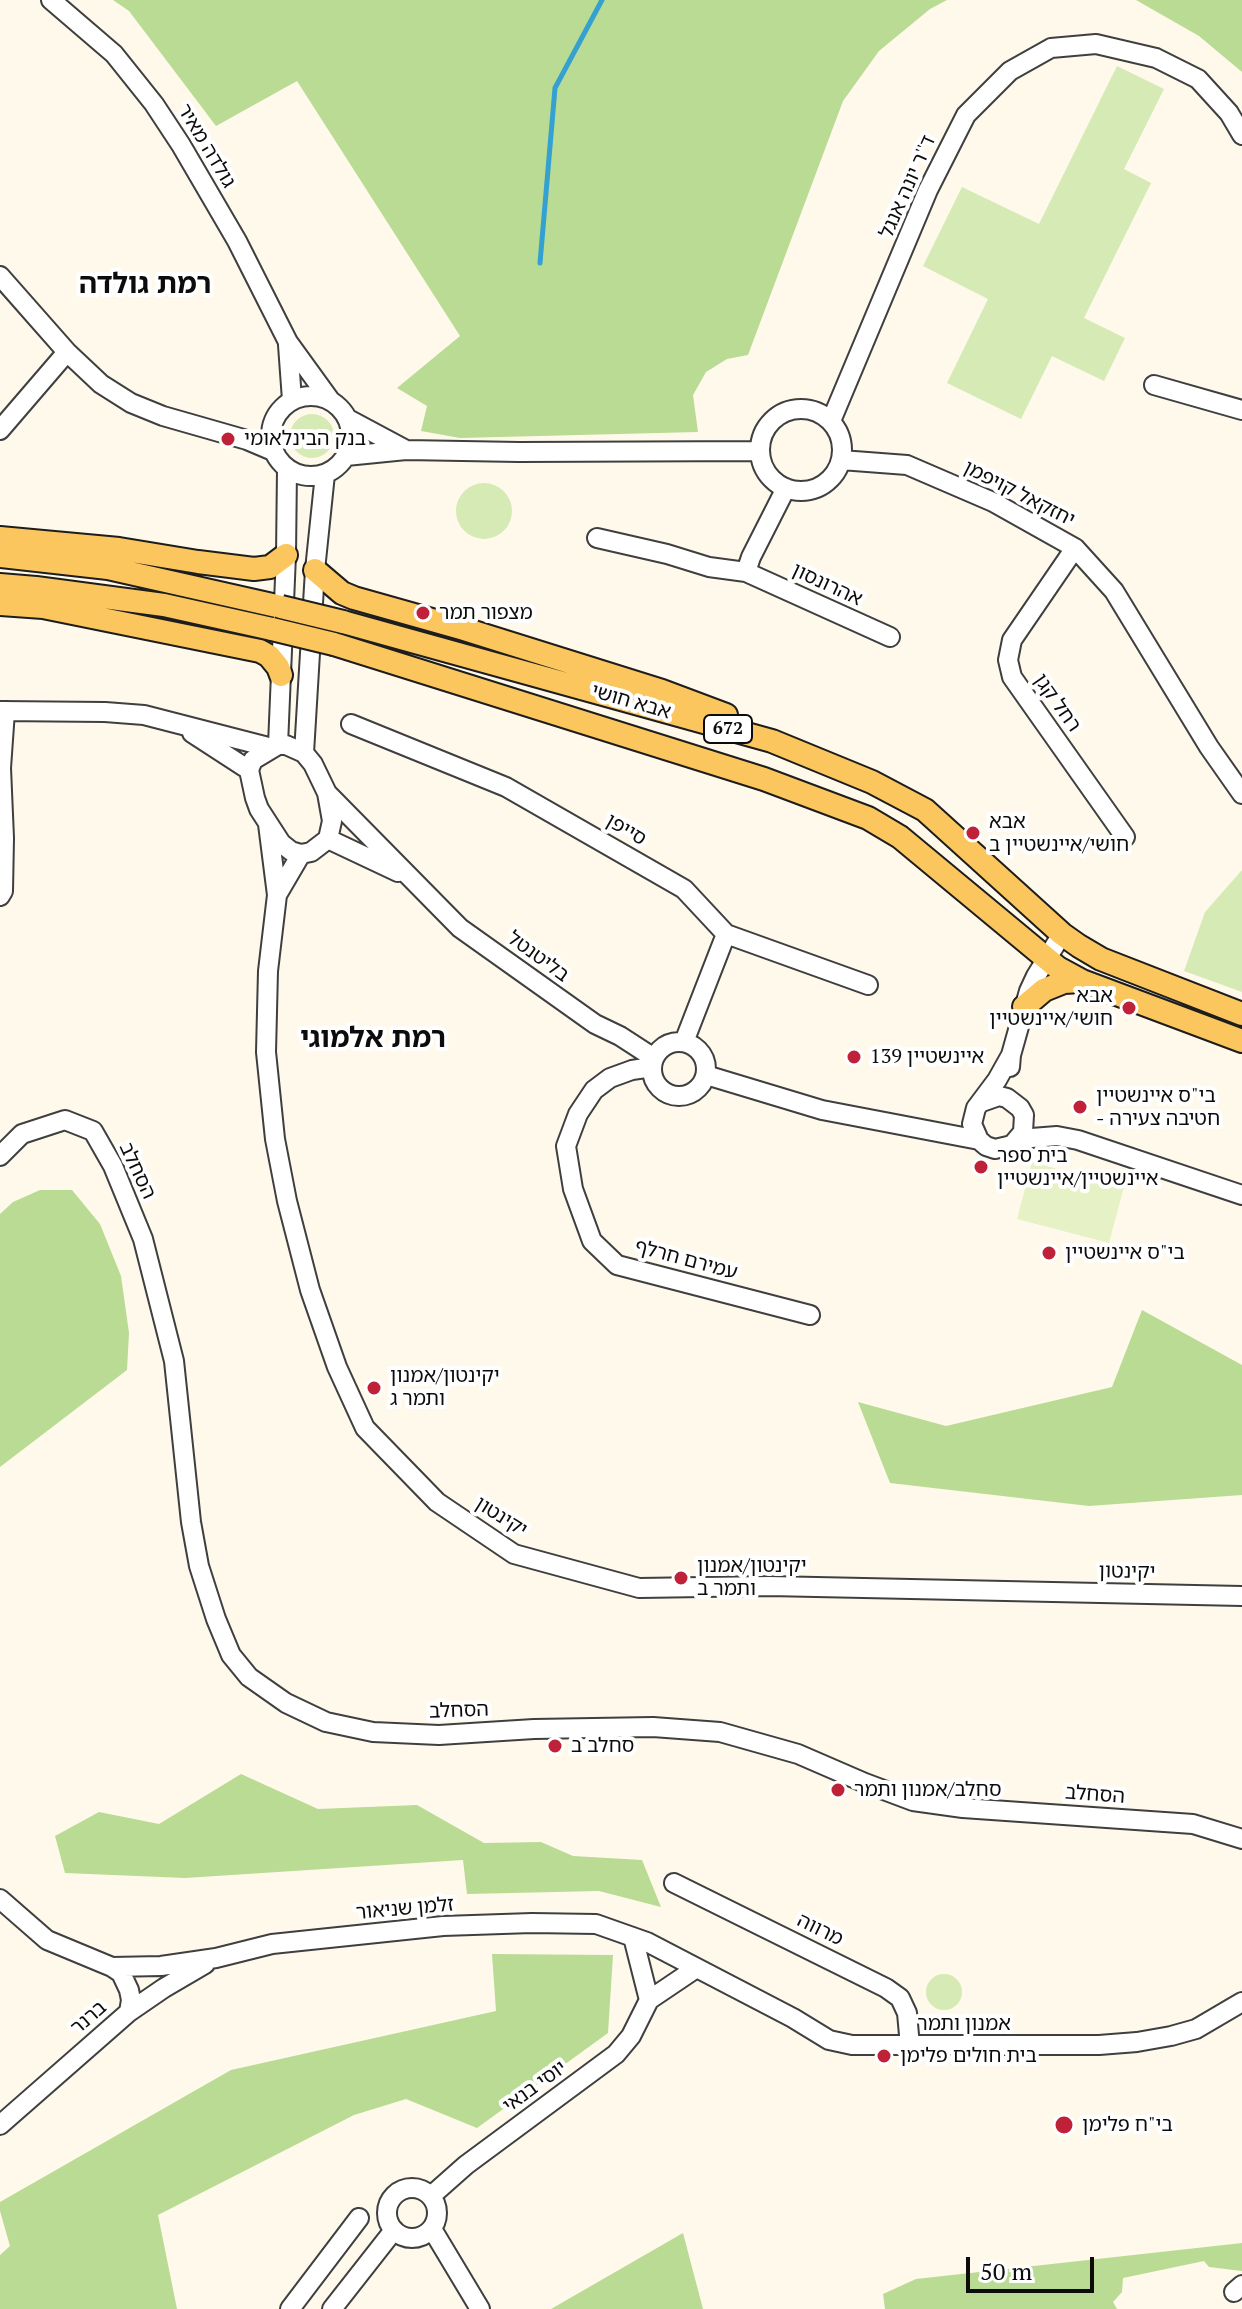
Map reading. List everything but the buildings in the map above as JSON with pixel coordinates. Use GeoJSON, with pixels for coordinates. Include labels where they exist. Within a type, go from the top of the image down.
{"type":"FeatureCollection","features":[{"type":"Feature","properties":{"kind":"main road"},"geometry":{"type":"LineString","coordinates":[[0,538],[119,549],[254,569],[270,567],[286,555]]}},
{"type":"Feature","properties":{"kind":"main road","name":"אבא חושי"},"geometry":{"type":"LineString","coordinates":[[0,556],[108,568],[281,607],[772,741],[872,782],[925,810],[1062,934],[1101,959],[1242,1014]]}},
{"type":"Feature","properties":{"kind":"main road"},"geometry":{"type":"LineString","coordinates":[[315,570],[342,593],[354,598],[662,691],[735,719],[772,741]]}},
{"type":"Feature","properties":{"kind":"main road","name":"אבא חושי"},"geometry":{"type":"LineString","coordinates":[[0,585],[164,605],[334,644],[764,779],[868,818],[900,837],[1046,959],[1082,981],[1242,1041]]}},
{"type":"Feature","properties":{"kind":"main road"},"geometry":{"type":"LineString","coordinates":[[0,604],[43,607],[260,651],[269,656],[281,675]]}},
{"type":"Feature","properties":{"kind":"main road"},"geometry":{"type":"LineString","coordinates":[[1024,1007],[1044,990],[1064,982],[1082,981]]}},
{"type":"Feature","properties":{"kind":"street","name":"גולדה מאיר"},"geometry":{"type":"LineString","coordinates":[[51,0],[114,54],[154,104],[237,241],[288,342],[330,400]]}},
{"type":"Feature","properties":{"kind":"street","name":"ד''ר יונה אנגל"},"geometry":{"type":"LineString","coordinates":[[831,421],[928,190],[966,115],[1010,71],[1051,48],[1096,44],[1156,58],[1198,79],[1229,113],[1242,135]]}},
{"type":"Feature","properties":{"kind":"street"},"geometry":{"type":"LineString","coordinates":[[0,276],[67,352],[101,384],[131,403],[163,416],[247,440],[273,451],[287,469],[299,475],[325,474],[337,467],[351,444],[348,419],[330,400],[318,396],[292,400],[274,420],[273,451]]}},
{"type":"Feature","properties":{"kind":"street","name":"גולדה מאיר"},"geometry":{"type":"LineString","coordinates":[[288,342],[292,400]]}},
{"type":"Feature","properties":{"kind":"street"},"geometry":{"type":"LineString","coordinates":[[0,430],[67,352]]}},
{"type":"Feature","properties":{"kind":"street"},"geometry":{"type":"LineString","coordinates":[[1154,385],[1242,410]]}},
{"type":"Feature","properties":{"kind":"street"},"geometry":{"type":"LineString","coordinates":[[806,409],[820,413],[831,421],[839,433],[841,460],[826,483],[800,491],[786,488],[767,474],[760,451],[768,424],[779,415],[806,409]]}},
{"type":"Feature","properties":{"kind":"street"},"geometry":{"type":"LineString","coordinates":[[348,419],[406,450]]}},
{"type":"Feature","properties":{"kind":"street"},"geometry":{"type":"LineString","coordinates":[[247,440],[273,432]]}},
{"type":"Feature","properties":{"kind":"street"},"geometry":{"type":"LineString","coordinates":[[346,456],[406,450],[760,451]]}},
{"type":"Feature","properties":{"kind":"street","name":"יחזקאל קויפמן"},"geometry":{"type":"LineString","coordinates":[[841,460],[907,465],[993,502],[1075,548],[1114,591],[1209,747],[1242,794]]}},
{"type":"Feature","properties":{"kind":"street"},"geometry":{"type":"LineString","coordinates":[[275,746],[281,675],[287,469]]}},
{"type":"Feature","properties":{"kind":"street"},"geometry":{"type":"LineString","coordinates":[[304,753],[315,570],[325,474]]}},
{"type":"Feature","properties":{"kind":"street"},"geometry":{"type":"LineString","coordinates":[[746,572],[786,488]]}},
{"type":"Feature","properties":{"kind":"street","name":"אהרונסון"},"geometry":{"type":"LineString","coordinates":[[597,538],[709,567],[746,572],[890,637]]}},
{"type":"Feature","properties":{"kind":"street","name":"רחל קגן"},"geometry":{"type":"LineString","coordinates":[[1075,548],[1012,640],[1008,660],[1012,677],[1125,837]]}},
{"type":"Feature","properties":{"kind":"street"},"geometry":{"type":"LineString","coordinates":[[0,896],[3,891],[4,838],[1,768],[3,711],[144,715],[275,746],[286,745],[304,753],[327,793],[332,821],[328,839],[311,852],[301,854],[291,851],[281,843],[255,798],[249,770],[253,760],[275,746]]}},
{"type":"Feature","properties":{"kind":"street","name":"סייפן"},"geometry":{"type":"LineString","coordinates":[[351,724],[506,787],[684,889],[726,934],[868,985]]}},
{"type":"Feature","properties":{"kind":"street"},"geometry":{"type":"LineString","coordinates":[[180,725],[249,770]]}},
{"type":"Feature","properties":{"kind":"street","name":"בליטנטל"},"geometry":{"type":"LineString","coordinates":[[327,793],[460,928],[595,1024],[620,1036],[653,1063]]}},
{"type":"Feature","properties":{"kind":"street","name":"יקינטון"},"geometry":{"type":"LineString","coordinates":[[268,824],[277,895],[268,971],[266,1052],[275,1139],[287,1201],[306,1275],[337,1367],[365,1428],[437,1502],[514,1554],[639,1588],[769,1586],[1242,1596]]}},
{"type":"Feature","properties":{"kind":"street","name":"בליטנטל"},"geometry":{"type":"LineString","coordinates":[[328,839],[408,876]]}},
{"type":"Feature","properties":{"kind":"street","name":"יקינטון"},"geometry":{"type":"LineString","coordinates":[[277,895],[301,854]]}},
{"type":"Feature","properties":{"kind":"street"},"geometry":{"type":"LineString","coordinates":[[684,1042],[726,934]]}},
{"type":"Feature","properties":{"kind":"street"},"geometry":{"type":"LineString","coordinates":[[1011,1055],[972,1124],[979,1140],[995,1149],[1012,1145],[1019,1139],[1025,1123],[1024,1115],[1014,1102],[1010,1079],[1011,1055],[1036,976],[1062,934]]}},
{"type":"Feature","properties":{"kind":"street"},"geometry":{"type":"LineString","coordinates":[[684,1042],[700,1050],[705,1058],[706,1075],[697,1090],[689,1095],[671,1095],[657,1084],[653,1063],[666,1045],[684,1042]]}},
{"type":"Feature","properties":{"kind":"street","name":"עמירם חרלף"},"geometry":{"type":"LineString","coordinates":[[653,1063],[610,1078],[594,1090],[578,1114],[566,1146],[573,1189],[592,1241],[617,1265],[810,1315]]}},
{"type":"Feature","properties":{"kind":"street"},"geometry":{"type":"LineString","coordinates":[[706,1075],[822,1110],[979,1140]]}},
{"type":"Feature","properties":{"kind":"street"},"geometry":{"type":"LineString","coordinates":[[919,1129],[937,1128],[999,1096],[1014,1102]]}},
{"type":"Feature","properties":{"kind":"street","name":"הסחלב"},"geometry":{"type":"LineString","coordinates":[[0,1156],[22,1134],[65,1120],[93,1131],[113,1166],[143,1239],[174,1361],[191,1522],[199,1566],[216,1619],[231,1655],[249,1677],[286,1703],[326,1722],[373,1732],[439,1735],[534,1729],[653,1727],[720,1732],[798,1754],[913,1801],[963,1808],[1193,1824],[1242,1839]]}},
{"type":"Feature","properties":{"kind":"street"},"geometry":{"type":"LineString","coordinates":[[1019,1139],[1057,1136],[1078,1140],[1242,1195]]}},
{"type":"Feature","properties":{"kind":"street","name":"מרווה"},"geometry":{"type":"LineString","coordinates":[[674,1883],[886,1988],[900,1998],[907,2013],[910,2046]]}},
{"type":"Feature","properties":{"kind":"street","name":"זלמן שניאור"},"geometry":{"type":"LineString","coordinates":[[0,1899],[47,1940],[112,1967],[161,1966],[216,1958],[272,1944],[443,1926],[532,1923],[596,1924],[647,1942],[695,1969]]}},
{"type":"Feature","properties":{"kind":"street"},"geometry":{"type":"LineString","coordinates":[[633,1937],[649,2000]]}},
{"type":"Feature","properties":{"kind":"street","name":"ברנר"},"geometry":{"type":"LineString","coordinates":[[0,2125],[129,2012],[216,1958]]}},
{"type":"Feature","properties":{"kind":"street"},"geometry":{"type":"LineString","coordinates":[[112,1967],[126,1981],[131,2000],[129,2012]]}},
{"type":"Feature","properties":{"kind":"street","name":"אמנון ותמר"},"geometry":{"type":"LineString","coordinates":[[695,1969],[793,2018],[829,2040],[852,2045],[1099,2045],[1137,2042],[1196,2029],[1242,2002]]}},
{"type":"Feature","properties":{"kind":"street","name":"יוסי בנאי"},"geometry":{"type":"LineString","coordinates":[[431,2196],[466,2165],[616,2054],[631,2036],[649,2000],[695,1969]]}},
{"type":"Feature","properties":{"kind":"street"},"geometry":{"type":"LineString","coordinates":[[417,2188],[431,2196],[438,2216],[432,2229],[409,2238],[394,2230],[387,2216],[387,2208],[395,2194],[417,2188]]}},
{"type":"Feature","properties":{"kind":"street"},"geometry":{"type":"LineString","coordinates":[[290,2309],[359,2218]]}},
{"type":"Feature","properties":{"kind":"street"},"geometry":{"type":"LineString","coordinates":[[432,2229],[480,2309]]}},
{"type":"Feature","properties":{"kind":"street"},"geometry":{"type":"LineString","coordinates":[[332,2309],[394,2230]]}},
{"type":"Feature","properties":{"kind":"green space"},"geometry":{"type":"Polygon","coordinates":[[[113,0],[947,0],[930,9],[879,51],[843,101],[748,355],[727,359],[706,372],[693,395],[698,432],[460,438],[421,431],[427,406],[397,388],[460,336],[297,81],[216,126],[129,11],[113,0]]]}},
{"type":"Feature","properties":{"kind":"green space"},"geometry":{"type":"Polygon","coordinates":[[[1136,0],[1242,0],[1242,72],[1199,36],[1136,0]]]}},
{"type":"Feature","properties":{"kind":"green space"},"geometry":{"type":"Polygon","coordinates":[[[1117,66],[1164,89],[1124,169],[1151,183],[1084,318],[1125,338],[1104,381],[1052,356],[1021,419],[947,383],[988,299],[923,266],[962,187],[1039,224],[1117,66]]]}},
{"type":"Feature","properties":{"kind":"green space"},"geometry":{"type":"Polygon","coordinates":[[[312,414],[328,420],[334,436],[328,452],[312,458],[296,452],[290,436],[296,420],[312,414]]]}},
{"type":"Feature","properties":{"kind":"green space"},"geometry":{"type":"Polygon","coordinates":[[[484,483],[504,491],[512,511],[504,531],[484,539],[464,531],[456,511],[464,491],[484,483]]]}},
{"type":"Feature","properties":{"kind":"green space"},"geometry":{"type":"Polygon","coordinates":[[[1242,870],[1242,992],[1184,971],[1205,912],[1242,870]]]}},
{"type":"Feature","properties":{"kind":"green space"},"geometry":{"type":"Polygon","coordinates":[[[1032,1162],[1124,1187],[1109,1243],[1017,1219],[1032,1162]]]}},
{"type":"Feature","properties":{"kind":"green space"},"geometry":{"type":"Polygon","coordinates":[[[40,1190],[72,1190],[100,1224],[121,1276],[129,1333],[127,1370],[0,1467],[0,1214],[13,1202],[40,1190]]]}},
{"type":"Feature","properties":{"kind":"green space"},"geometry":{"type":"Polygon","coordinates":[[[1142,1310],[1242,1365],[1242,1495],[1089,1506],[890,1483],[858,1402],[946,1426],[1112,1387],[1142,1310]]]}},
{"type":"Feature","properties":{"kind":"green space"},"geometry":{"type":"Polygon","coordinates":[[[241,1774],[318,1809],[417,1805],[484,1843],[541,1842],[573,1856],[642,1860],[661,1907],[599,1891],[467,1894],[463,1860],[185,1878],[65,1873],[55,1836],[99,1812],[159,1824],[241,1774]]]}},
{"type":"Feature","properties":{"kind":"green space"},"geometry":{"type":"Polygon","coordinates":[[[492,1954],[613,1955],[608,2033],[477,2128],[406,2099],[354,2115],[158,2215],[177,2309],[0,2309],[0,2255],[10,2246],[0,2202],[231,2070],[496,2011],[492,1954]]]}},
{"type":"Feature","properties":{"kind":"green space"},"geometry":{"type":"Polygon","coordinates":[[[944,1974],[957,1979],[962,1992],[957,2005],[944,2010],[931,2005],[926,1992],[931,1979],[944,1974]]]}},
{"type":"Feature","properties":{"kind":"green space"},"geometry":{"type":"Polygon","coordinates":[[[683,2233],[703,2309],[551,2309],[683,2233]]]}},
{"type":"Feature","properties":{"kind":"green space"},"geometry":{"type":"Polygon","coordinates":[[[1242,2243],[1242,2271],[1209,2267],[1204,2261],[1123,2278],[1122,2292],[1113,2302],[1117,2309],[885,2309],[883,2294],[916,2279],[1242,2243]]]}},
{"type":"Feature","properties":{"kind":"waterway"},"geometry":{"type":"LineString","coordinates":[[540,263],[555,88],[602,0]]}},
{"type":"Feature","properties":{"kind":"place","name":"בנק הבינלאומי"},"geometry":{"type":"Point","coordinates":[228,439]}},
{"type":"Feature","properties":{"kind":"place","name":"מצפור תמר"},"geometry":{"type":"Point","coordinates":[423,613]}},
{"type":"Feature","properties":{"kind":"place","name":"אבא חושי/איינשטיין ב"},"geometry":{"type":"Point","coordinates":[973,833]}},
{"type":"Feature","properties":{"kind":"place","name":"אבא חושי/איינשטיין"},"geometry":{"type":"Point","coordinates":[1129,1008]}},
{"type":"Feature","properties":{"kind":"place","name":"איינשטיין 139"},"geometry":{"type":"Point","coordinates":[854,1057]}},
{"type":"Feature","properties":{"kind":"place","name":"בי\"ס איינשטיין - חטיבה צעירה"},"geometry":{"type":"Point","coordinates":[1080,1107]}},
{"type":"Feature","properties":{"kind":"place","name":"בית ספר איינשטיין/איינשטיין"},"geometry":{"type":"Point","coordinates":[981,1167]}},
{"type":"Feature","properties":{"kind":"place","name":"בי\"ס איינשטיין"},"geometry":{"type":"Point","coordinates":[1049,1253]}},
{"type":"Feature","properties":{"kind":"place","name":"יקינטון/אמנון ותמר ג"},"geometry":{"type":"Point","coordinates":[374,1388]}},
{"type":"Feature","properties":{"kind":"place","name":"יקינטון/אמנון ותמר ב"},"geometry":{"type":"Point","coordinates":[681,1578]}},
{"type":"Feature","properties":{"kind":"place","name":"סחלב ב"},"geometry":{"type":"Point","coordinates":[555,1746]}},
{"type":"Feature","properties":{"kind":"place","name":"סחלב/אמנון ותמר"},"geometry":{"type":"Point","coordinates":[838,1790]}},
{"type":"Feature","properties":{"kind":"place","name":"בית חולים פלימן"},"geometry":{"type":"Point","coordinates":[884,2056]}},
{"type":"Feature","properties":{"kind":"place","name":"בי\"ח פלימן"},"geometry":{"type":"Point","coordinates":[1064,2125]}},
{"type":"Feature","properties":{"kind":"district","name":"רמת גולדה"},"geometry":{"type":"Point","coordinates":[145,285]}},
{"type":"Feature","properties":{"kind":"district","name":"רמת אלמוגי"},"geometry":{"type":"Point","coordinates":[373,1039]}}]}
